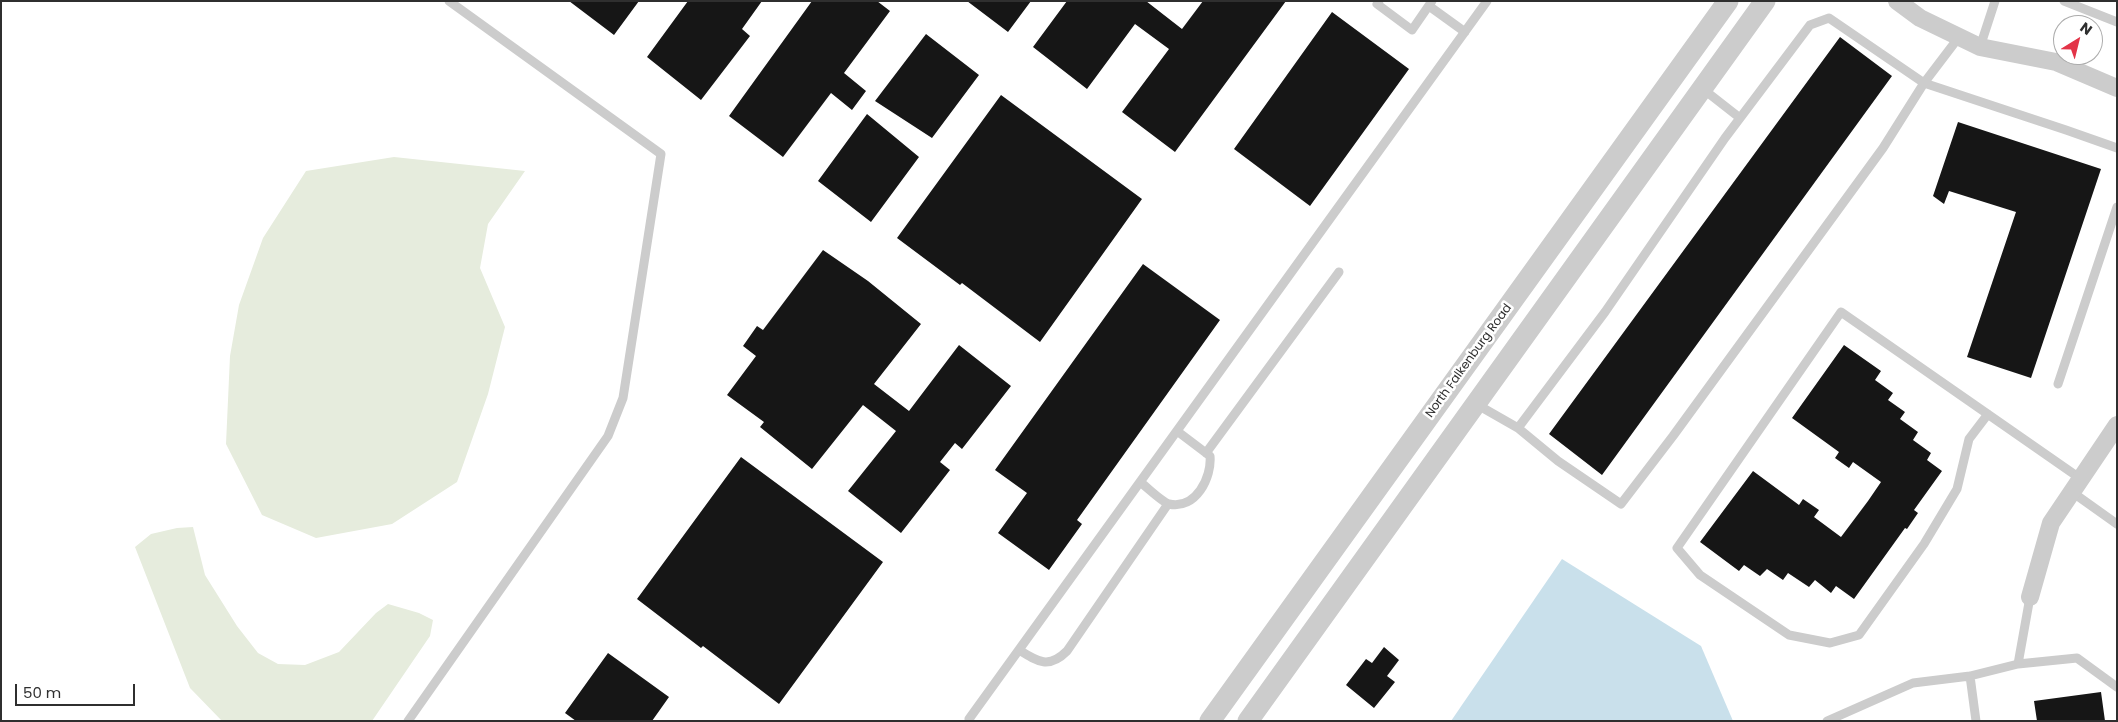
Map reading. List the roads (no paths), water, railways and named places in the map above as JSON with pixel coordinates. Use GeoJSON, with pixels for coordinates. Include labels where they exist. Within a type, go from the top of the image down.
{"type":"FeatureCollection","features":[{"type":"Feature","properties":{"kind":"street","name":"North Falkenburg Road"},"geometry":{"type":"LineString","coordinates":[[1210,721],[1728,1]]}},
{"type":"Feature","properties":{"kind":"street"},"geometry":{"type":"LineString","coordinates":[[1255,716],[1765,1]]}},
{"type":"Feature","properties":{"kind":"street"},"geometry":{"type":"LineString","coordinates":[[1897,1],[1920,18],[1980,47],[2056,62],[2117,88]]}},
{"type":"Feature","properties":{"kind":"street"},"geometry":{"type":"LineString","coordinates":[[1451,386],[1476,404]]}},
{"type":"Feature","properties":{"kind":"street"},"geometry":{"type":"LineString","coordinates":[[2030,598],[2051,523],[2117,425]]}},
{"type":"Feature","properties":{"kind":"lane"},"geometry":{"type":"LineString","coordinates":[[408,721],[608,436],[623,398],[661,154],[449,1]]}},
{"type":"Feature","properties":{"kind":"lane"},"geometry":{"type":"LineString","coordinates":[[1379,1],[1377,4],[1412,30],[1431,3],[1465,32]]}},
{"type":"Feature","properties":{"kind":"lane"},"geometry":{"type":"LineString","coordinates":[[970,721],[1019,650],[1487,1]]}},
{"type":"Feature","properties":{"kind":"lane"},"geometry":{"type":"LineString","coordinates":[[1980,47],[1995,1]]}},
{"type":"Feature","properties":{"kind":"lane"},"geometry":{"type":"LineString","coordinates":[[2064,1],[2117,22]]}},
{"type":"Feature","properties":{"kind":"lane"},"geometry":{"type":"LineString","coordinates":[[1518,428],[1605,312],[1740,118],[1810,25],[1829,18],[1924,84],[2117,148]]}},
{"type":"Feature","properties":{"kind":"lane"},"geometry":{"type":"LineString","coordinates":[[1476,404],[1518,428],[1558,461],[1621,504],[1884,148],[1924,84],[1959,37]]}},
{"type":"Feature","properties":{"kind":"lane"},"geometry":{"type":"LineString","coordinates":[[1702,89],[1740,118]]}},
{"type":"Feature","properties":{"kind":"lane"},"geometry":{"type":"LineString","coordinates":[[2058,384],[2117,207]]}},
{"type":"Feature","properties":{"kind":"lane"},"geometry":{"type":"LineString","coordinates":[[1206,452],[1339,272]]}},
{"type":"Feature","properties":{"kind":"lane"},"geometry":{"type":"LineString","coordinates":[[1988,414],[1969,439],[1957,489],[1924,544],[1859,635],[1830,643],[1789,635],[1700,576],[1677,548],[1841,312],[1988,414],[2076,485],[2117,524]]}},
{"type":"Feature","properties":{"kind":"lane"},"geometry":{"type":"LineString","coordinates":[[1140,482],[1168,504],[1191,500],[1202,488],[1208,477],[1210,456],[1177,431]]}},
{"type":"Feature","properties":{"kind":"lane"},"geometry":{"type":"LineString","coordinates":[[1019,650],[1037,662],[1049,663],[1059,659],[1067,651],[1168,504]]}},
{"type":"Feature","properties":{"kind":"lane"},"geometry":{"type":"LineString","coordinates":[[2018,664],[2030,598]]}},
{"type":"Feature","properties":{"kind":"lane"},"geometry":{"type":"LineString","coordinates":[[1827,721],[1913,683],[1970,676],[2018,664],[2077,658],[2117,687]]}},
{"type":"Feature","properties":{"kind":"lane"},"geometry":{"type":"LineString","coordinates":[[1970,676],[1976,721]]}},
{"type":"Feature","properties":{"kind":"water"},"geometry":{"type":"Polygon","coordinates":[[[1562,559],[1701,646],[1733,721],[1451,721],[1562,559]]]}}]}
